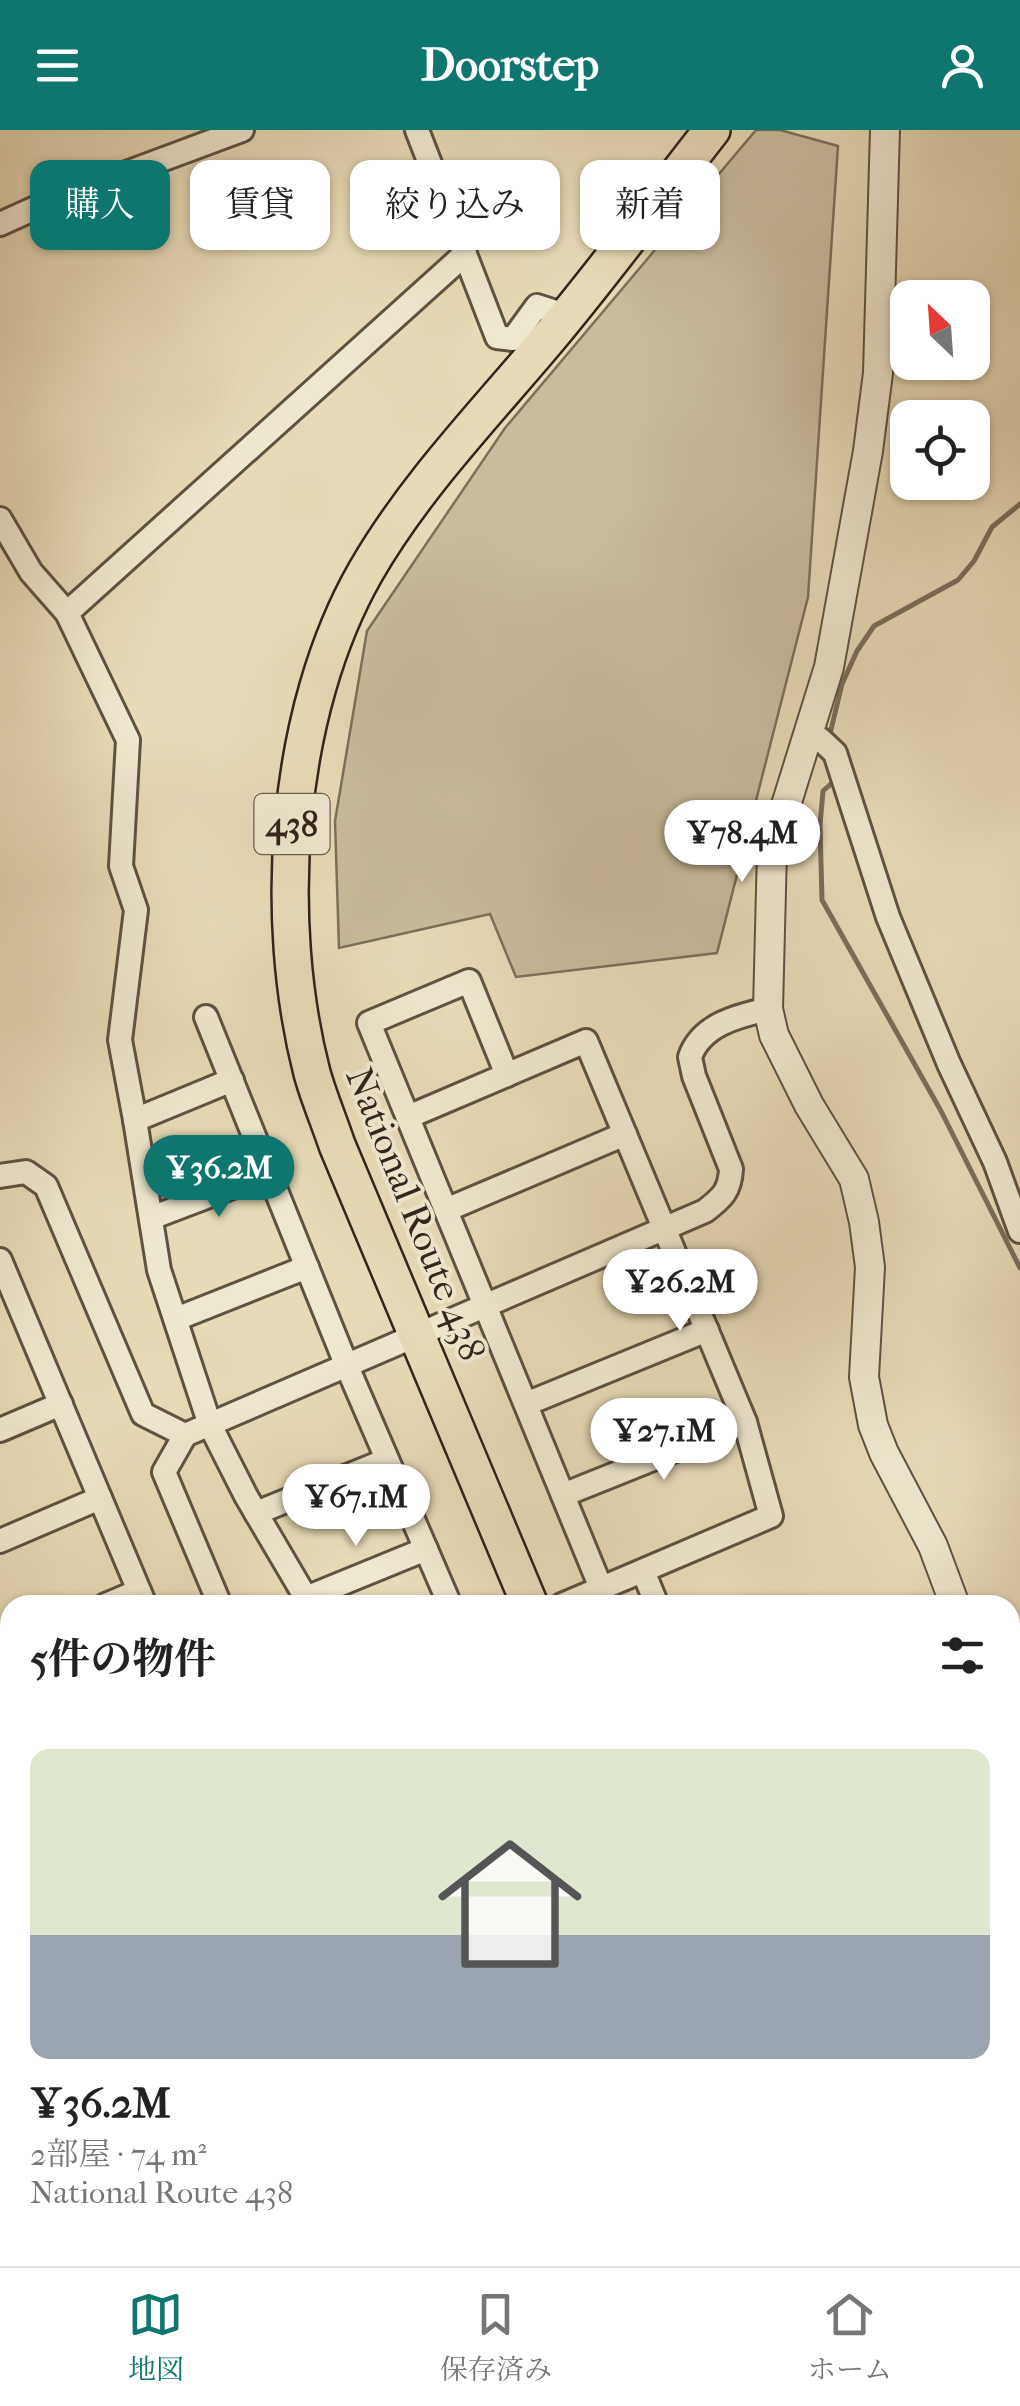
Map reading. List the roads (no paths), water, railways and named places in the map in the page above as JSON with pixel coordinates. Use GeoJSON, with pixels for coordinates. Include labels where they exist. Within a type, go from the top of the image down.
{"type":"FeatureCollection","features":[{"type":"Feature","properties":{"kind":"highway","name":"National Route 438"},"geometry":{"type":"LineString","coordinates":[[526,1595],[337,1145],[313,1075],[300,1012],[292,938],[293,809],[317,694],[364,574],[434,474],[568,316],[712,130]]}},
{"type":"Feature","properties":{"kind":"street"},"geometry":{"type":"LineString","coordinates":[[0,224],[51,200],[242,130]]}},
{"type":"Feature","properties":{"kind":"street"},"geometry":{"type":"LineString","coordinates":[[417,130],[497,337],[513,339],[537,306],[568,316]]}},
{"type":"Feature","properties":{"kind":"street"},"geometry":{"type":"LineString","coordinates":[[885,130],[876,393],[820,741],[772,850],[768,1009],[774,1036],[800,1088],[854,1179],[870,1267],[864,1377],[873,1425],[947,1595]]}},
{"type":"Feature","properties":{"kind":"street"},"geometry":{"type":"LineString","coordinates":[[67,613],[465,254]]}},
{"type":"Feature","properties":{"kind":"street"},"geometry":{"type":"LineString","coordinates":[[0,519],[31,572],[67,613],[128,740],[121,866],[136,910],[120,1040],[160,1270],[210,1424],[302,1595]]}},
{"type":"Feature","properties":{"kind":"street"},"geometry":{"type":"LineString","coordinates":[[820,741],[842,771],[888,917],[949,1064],[996,1162],[1020,1231]]}},
{"type":"Feature","properties":{"kind":"street"},"geometry":{"type":"LineString","coordinates":[[508,1075],[468,981],[369,1023],[601,1588]]}},
{"type":"Feature","properties":{"kind":"street"},"geometry":{"type":"LineString","coordinates":[[216,1595],[164,1472],[185,1435],[705,1211],[723,1198],[730,1184],[731,1168],[690,1057],[703,1034],[742,1015],[768,1009]]}},
{"type":"Feature","properties":{"kind":"street"},"geometry":{"type":"LineString","coordinates":[[206,1017],[346,1364],[446,1595]]}},
{"type":"Feature","properties":{"kind":"street"},"geometry":{"type":"LineString","coordinates":[[408,1118],[586,1041],[745,1422],[772,1516],[585,1595]]}},
{"type":"Feature","properties":{"kind":"street"},"geometry":{"type":"LineString","coordinates":[[135,1120],[232,1080]]}},
{"type":"Feature","properties":{"kind":"street"},"geometry":{"type":"LineString","coordinates":[[446,1210],[625,1134]]}},
{"type":"Feature","properties":{"kind":"street"},"geometry":{"type":"LineString","coordinates":[[0,1176],[26,1172],[46,1186],[143,1414],[185,1435]]}},
{"type":"Feature","properties":{"kind":"street"},"geometry":{"type":"LineString","coordinates":[[151,1218],[269,1173]]}},
{"type":"Feature","properties":{"kind":"street"},"geometry":{"type":"LineString","coordinates":[[0,1260],[11,1316],[61,1404],[141,1595]]}},
{"type":"Feature","properties":{"kind":"street"},"geometry":{"type":"LineString","coordinates":[[176,1319],[307,1267]]}},
{"type":"Feature","properties":{"kind":"street"},"geometry":{"type":"LineString","coordinates":[[526,1404],[706,1330]]}},
{"type":"Feature","properties":{"kind":"street"},"geometry":{"type":"LineString","coordinates":[[0,1430],[61,1404]]}},
{"type":"Feature","properties":{"kind":"street"},"geometry":{"type":"LineString","coordinates":[[563,1495],[745,1422]]}},
{"type":"Feature","properties":{"kind":"street"},"geometry":{"type":"LineString","coordinates":[[256,1513],[388,1460]]}},
{"type":"Feature","properties":{"kind":"street"},"geometry":{"type":"LineString","coordinates":[[0,1540],[100,1498]]}},
{"type":"Feature","properties":{"kind":"street"},"geometry":{"type":"LineString","coordinates":[[322,1595],[426,1549]]}},
{"type":"Feature","properties":{"kind":"street"},"geometry":{"type":"LineString","coordinates":[[643,1571],[653,1595]]}},
{"type":"Feature","properties":{"kind":"waterway"},"geometry":{"type":"LineString","coordinates":[[829,738],[842,684],[874,626],[958,580],[974,561],[992,527],[1020,504]]}},
{"type":"Feature","properties":{"kind":"waterway"},"geometry":{"type":"LineString","coordinates":[[833,782],[823,791],[822,900],[941,1111],[1020,1268]]}}]}
